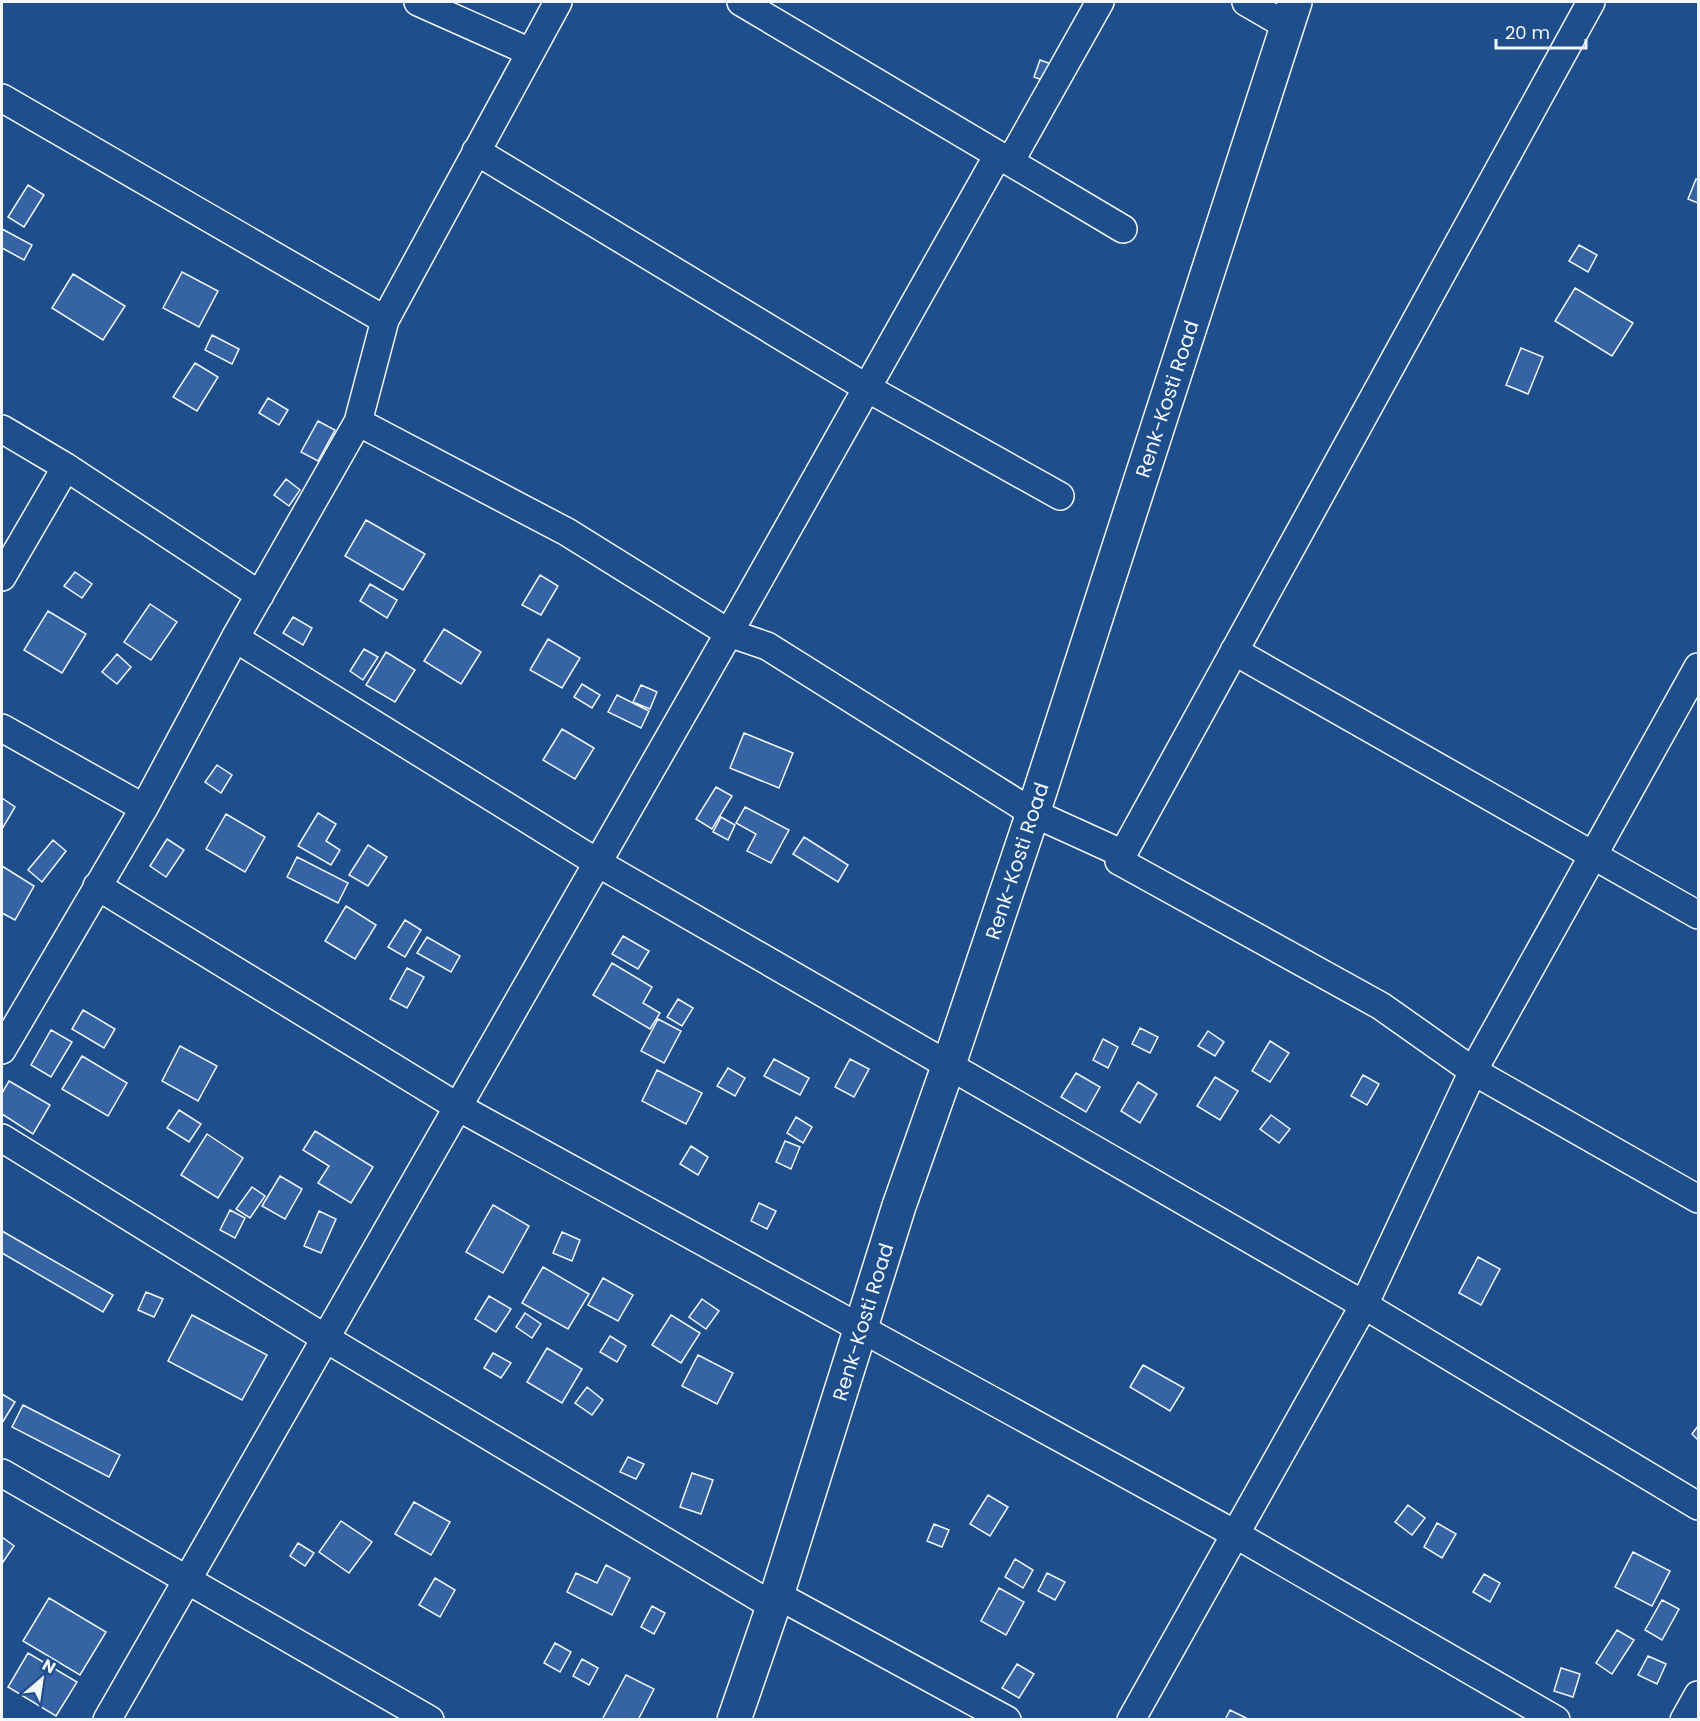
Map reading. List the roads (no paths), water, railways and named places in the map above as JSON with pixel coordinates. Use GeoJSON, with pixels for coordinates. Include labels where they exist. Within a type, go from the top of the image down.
{"type":"FeatureCollection","features":[{"type":"Feature","properties":{"kind":"main road","name":"Renk-Kosti Road"},"geometry":{"type":"LineString","coordinates":[[734,1719],[775,1600],[899,1206],[1033,813],[1291,14]]}},
{"type":"Feature","properties":{"kind":"street"},"geometry":{"type":"LineString","coordinates":[[418,2],[530,52]]}},
{"type":"Feature","properties":{"kind":"street"},"geometry":{"type":"LineString","coordinates":[[2,1050],[144,808],[235,638],[358,422],[384,320],[558,2]]}},
{"type":"Feature","properties":{"kind":"street"},"geometry":{"type":"LineString","coordinates":[[741,2],[1123,229]]}},
{"type":"Feature","properties":{"kind":"street"},"geometry":{"type":"LineString","coordinates":[[106,1719],[598,863],[867,388],[1100,2]]}},
{"type":"Feature","properties":{"kind":"street"},"geometry":{"type":"LineString","coordinates":[[1246,2],[1291,14]]}},
{"type":"Feature","properties":{"kind":"street"},"geometry":{"type":"LineString","coordinates":[[1119,861],[1592,2]]}},
{"type":"Feature","properties":{"kind":"street"},"geometry":{"type":"LineString","coordinates":[[2,98],[384,320]]}},
{"type":"Feature","properties":{"kind":"street"},"geometry":{"type":"LineString","coordinates":[[476,152],[867,388],[1060,496]]}},
{"type":"Feature","properties":{"kind":"street"},"geometry":{"type":"LineString","coordinates":[[358,422],[567,532],[729,633],[767,646],[1033,813],[1121,853],[1119,861]]}},
{"type":"Feature","properties":{"kind":"street"},"geometry":{"type":"LineString","coordinates":[[2,429],[66,467],[260,595]]}},
{"type":"Feature","properties":{"kind":"street"},"geometry":{"type":"LineString","coordinates":[[2,577],[66,467]]}},
{"type":"Feature","properties":{"kind":"street"},"geometry":{"type":"LineString","coordinates":[[235,638],[598,863],[1364,1305],[1698,1506]]}},
{"type":"Feature","properties":{"kind":"street"},"geometry":{"type":"LineString","coordinates":[[1234,651],[1698,915]]}},
{"type":"Feature","properties":{"kind":"street"},"geometry":{"type":"LineString","coordinates":[[1131,1719],[1364,1305],[1473,1071],[1698,667]]}},
{"type":"Feature","properties":{"kind":"street"},"geometry":{"type":"LineString","coordinates":[[2,728],[144,808]]}},
{"type":"Feature","properties":{"kind":"street"},"geometry":{"type":"LineString","coordinates":[[1119,861],[1381,1006],[1473,1071],[1698,1198]]}},
{"type":"Feature","properties":{"kind":"street"},"geometry":{"type":"LineString","coordinates":[[97,886],[458,1107],[1235,1534],[1556,1719]]}},
{"type":"Feature","properties":{"kind":"street"},"geometry":{"type":"LineString","coordinates":[[2,1138],[325,1338],[775,1600],[1007,1719]]}},
{"type":"Feature","properties":{"kind":"street"},"geometry":{"type":"LineString","coordinates":[[2,1473],[430,1719]]}},
{"type":"Feature","properties":{"kind":"street"},"geometry":{"type":"LineString","coordinates":[[1684,1719],[1698,1695]]}}]}
